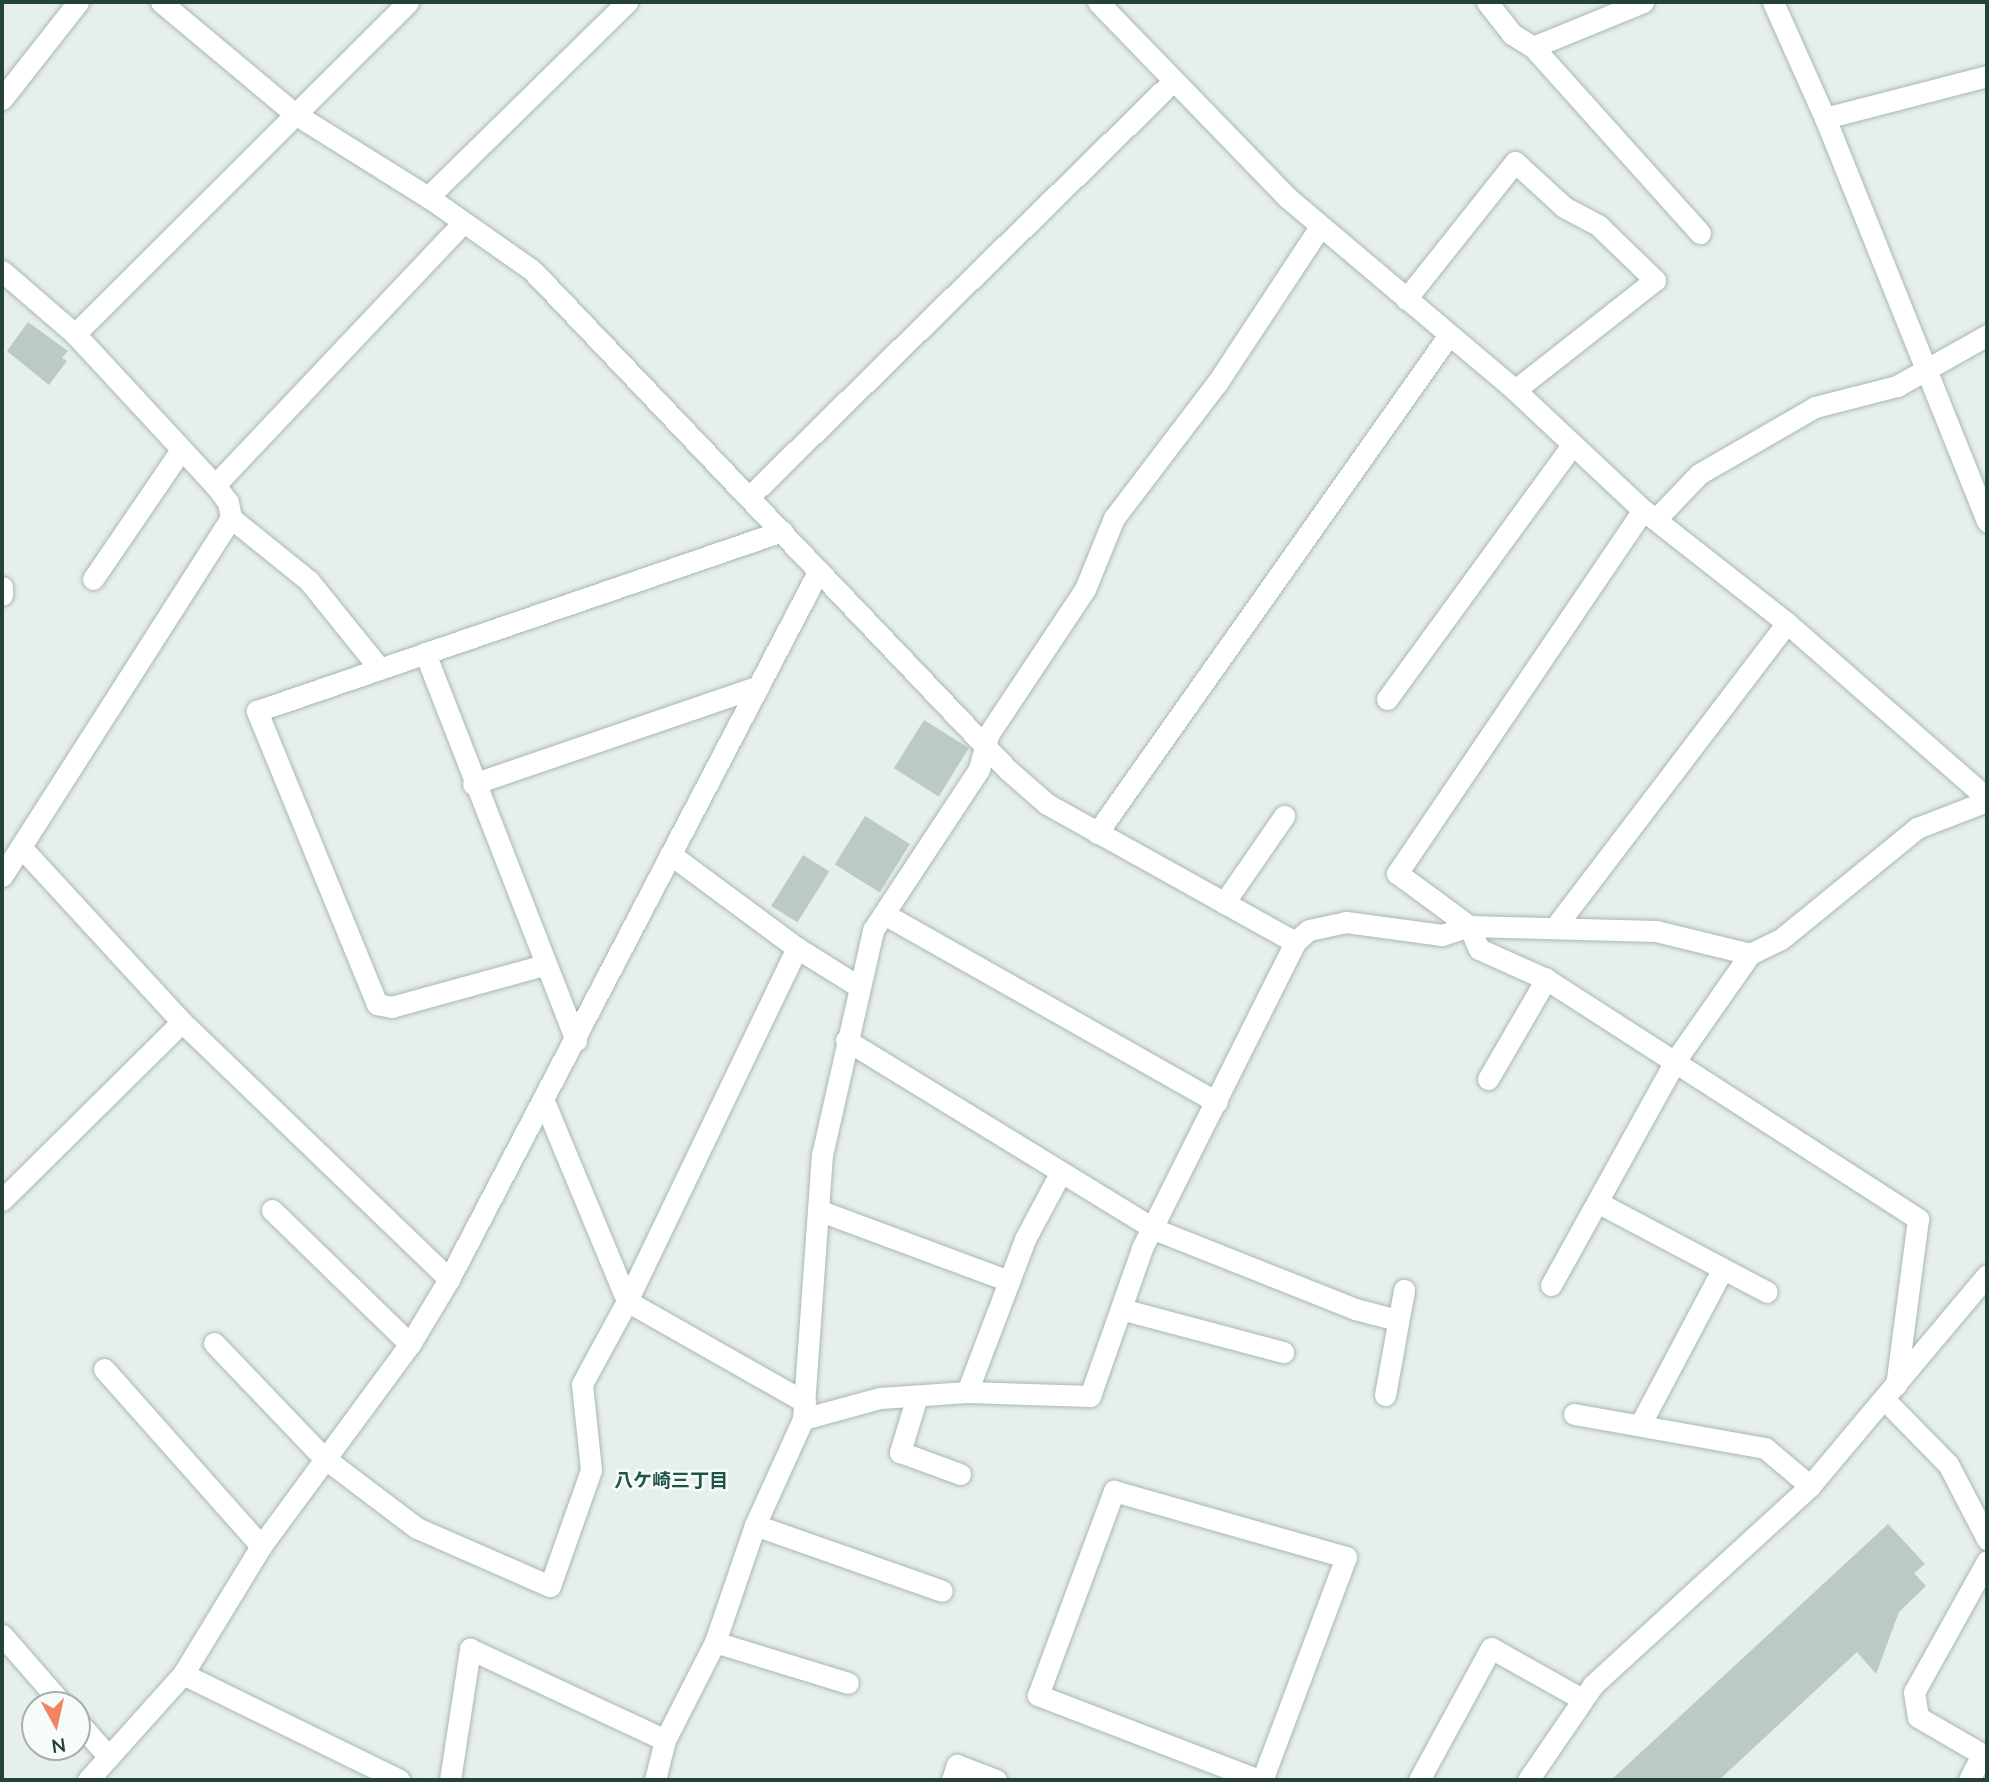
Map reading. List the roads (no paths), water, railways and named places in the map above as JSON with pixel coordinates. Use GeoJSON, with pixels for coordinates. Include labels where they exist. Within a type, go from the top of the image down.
{"type":"FeatureCollection","features":[{"type":"Feature","properties":{"kind":"street"},"geometry":{"type":"LineString","coordinates":[[2,99],[78,2]]}},
{"type":"Feature","properties":{"kind":"street"},"geometry":{"type":"LineString","coordinates":[[160,2],[295,114],[428,197],[462,224],[532,270],[750,496],[818,572],[987,747],[1047,804],[1296,942]]}},
{"type":"Feature","properties":{"kind":"street"},"geometry":{"type":"LineString","coordinates":[[75,334],[408,2]]}},
{"type":"Feature","properties":{"kind":"street"},"geometry":{"type":"LineString","coordinates":[[428,197],[628,2]]}},
{"type":"Feature","properties":{"kind":"street"},"geometry":{"type":"LineString","coordinates":[[1098,2],[1172,82],[1320,227],[1515,390],[1649,515],[1787,623],[1987,799],[1917,828],[1781,939],[1750,954],[1675,1061],[1551,1285]]}},
{"type":"Feature","properties":{"kind":"street"},"geometry":{"type":"LineString","coordinates":[[1487,2],[1512,34],[1533,47],[1700,233]]}},
{"type":"Feature","properties":{"kind":"street"},"geometry":{"type":"LineString","coordinates":[[1533,47],[1643,2]]}},
{"type":"Feature","properties":{"kind":"street"},"geometry":{"type":"LineString","coordinates":[[1773,2],[1825,118],[1987,522]]}},
{"type":"Feature","properties":{"kind":"street"},"geometry":{"type":"LineString","coordinates":[[1825,118],[1987,76]]}},
{"type":"Feature","properties":{"kind":"street"},"geometry":{"type":"LineString","coordinates":[[750,496],[1172,82]]}},
{"type":"Feature","properties":{"kind":"street"},"geometry":{"type":"LineString","coordinates":[[1406,299],[1515,162],[1564,207],[1599,226],[1655,280],[1515,390]]}},
{"type":"Feature","properties":{"kind":"street"},"geometry":{"type":"LineString","coordinates":[[215,485],[462,224]]}},
{"type":"Feature","properties":{"kind":"street"},"geometry":{"type":"LineString","coordinates":[[655,1780],[665,1740],[715,1642],[755,1525],[804,1411],[822,1155],[858,986],[873,930],[886,915],[979,769],[987,747],[988,735],[1085,589],[1114,518],[1217,383],[1320,227]]}},
{"type":"Feature","properties":{"kind":"street"},"geometry":{"type":"LineString","coordinates":[[2,271],[75,334],[215,485],[228,502],[231,518],[309,581],[380,669]]}},
{"type":"Feature","properties":{"kind":"street"},"geometry":{"type":"LineString","coordinates":[[1097,833],[1449,335]]}},
{"type":"Feature","properties":{"kind":"street"},"geometry":{"type":"LineString","coordinates":[[1987,335],[1897,386],[1815,407],[1699,474],[1649,515],[1397,873],[1469,926],[1479,949],[1546,979],[1918,1219],[1891,1393],[1948,1464],[1987,1539]]}},
{"type":"Feature","properties":{"kind":"street"},"geometry":{"type":"LineString","coordinates":[[1387,699],[1572,445]]}},
{"type":"Feature","properties":{"kind":"street"},"geometry":{"type":"LineString","coordinates":[[93,579],[181,450]]}},
{"type":"Feature","properties":{"kind":"street"},"geometry":{"type":"LineString","coordinates":[[2,876],[231,518]]}},
{"type":"Feature","properties":{"kind":"street"},"geometry":{"type":"LineString","coordinates":[[544,965],[392,1007],[377,1004],[257,711],[782,531]]}},
{"type":"Feature","properties":{"kind":"street"},"geometry":{"type":"LineString","coordinates":[[88,1780],[183,1674],[261,1546],[410,1343],[449,1279],[543,1098],[576,1041],[670,854],[818,572]]}},
{"type":"Feature","properties":{"kind":"street"},"geometry":{"type":"LineString","coordinates":[[2,587],[2,595]]}},
{"type":"Feature","properties":{"kind":"street"},"geometry":{"type":"LineString","coordinates":[[1556,926],[1787,623]]}},
{"type":"Feature","properties":{"kind":"street"},"geometry":{"type":"LineString","coordinates":[[425,653],[544,965],[576,1041]]}},
{"type":"Feature","properties":{"kind":"street"},"geometry":{"type":"LineString","coordinates":[[474,784],[759,686]]}},
{"type":"Feature","properties":{"kind":"street"},"geometry":{"type":"LineString","coordinates":[[1224,903],[1284,816]]}},
{"type":"Feature","properties":{"kind":"street"},"geometry":{"type":"LineString","coordinates":[[21,847],[182,1022],[449,1279]]}},
{"type":"Feature","properties":{"kind":"street"},"geometry":{"type":"LineString","coordinates":[[670,854],[797,948],[858,986]]}},
{"type":"Feature","properties":{"kind":"street"},"geometry":{"type":"LineString","coordinates":[[886,915],[1217,1102]]}},
{"type":"Feature","properties":{"kind":"street"},"geometry":{"type":"LineString","coordinates":[[543,1098],[627,1301],[804,1411],[880,1398],[967,1392],[1090,1396],[1142,1248],[1154,1229],[1296,942],[1309,930],[1346,922],[1442,935],[1469,926],[1556,926],[1656,931],[1750,954]]}},
{"type":"Feature","properties":{"kind":"street"},"geometry":{"type":"LineString","coordinates":[[214,1343],[323,1458],[417,1528],[550,1586],[591,1470],[582,1384],[627,1301],[797,948]]}},
{"type":"Feature","properties":{"kind":"street"},"geometry":{"type":"LineString","coordinates":[[1488,1079],[1546,979]]}},
{"type":"Feature","properties":{"kind":"street"},"geometry":{"type":"LineString","coordinates":[[2,1200],[182,1022]]}},
{"type":"Feature","properties":{"kind":"street"},"geometry":{"type":"LineString","coordinates":[[846,1040],[1154,1229],[1355,1309],[1397,1320]]}},
{"type":"Feature","properties":{"kind":"street"},"geometry":{"type":"LineString","coordinates":[[967,1392],[1025,1239],[1061,1172]]}},
{"type":"Feature","properties":{"kind":"street"},"geometry":{"type":"LineString","coordinates":[[1597,1202],[1767,1293]]}},
{"type":"Feature","properties":{"kind":"street"},"geometry":{"type":"LineString","coordinates":[[272,1210],[410,1343]]}},
{"type":"Feature","properties":{"kind":"street"},"geometry":{"type":"LineString","coordinates":[[818,1210],[1009,1281]]}},
{"type":"Feature","properties":{"kind":"street"},"geometry":{"type":"LineString","coordinates":[[1640,1425],[1722,1270]]}},
{"type":"Feature","properties":{"kind":"street"},"geometry":{"type":"LineString","coordinates":[[1528,1780],[1582,1699],[1810,1486],[1891,1393],[1987,1275]]}},
{"type":"Feature","properties":{"kind":"street"},"geometry":{"type":"LineString","coordinates":[[1385,1395],[1404,1290]]}},
{"type":"Feature","properties":{"kind":"street"},"geometry":{"type":"LineString","coordinates":[[1121,1309],[1283,1352]]}},
{"type":"Feature","properties":{"kind":"street"},"geometry":{"type":"LineString","coordinates":[[104,1369],[261,1546]]}},
{"type":"Feature","properties":{"kind":"street"},"geometry":{"type":"LineString","coordinates":[[917,1396],[900,1452],[960,1474]]}},
{"type":"Feature","properties":{"kind":"street"},"geometry":{"type":"LineString","coordinates":[[1574,1414],[1765,1448],[1810,1486]]}},
{"type":"Feature","properties":{"kind":"street"},"geometry":{"type":"LineString","coordinates":[[1114,1491],[1346,1557],[1261,1780],[1038,1695],[1114,1491]]}},
{"type":"Feature","properties":{"kind":"street"},"geometry":{"type":"LineString","coordinates":[[755,1525],[942,1591]]}},
{"type":"Feature","properties":{"kind":"street"},"geometry":{"type":"LineString","coordinates":[[1969,1780],[1985,1756],[1918,1717],[1914,1692],[1987,1561]]}},
{"type":"Feature","properties":{"kind":"street"},"geometry":{"type":"LineString","coordinates":[[2,1635],[51,1691]]}},
{"type":"Feature","properties":{"kind":"street"},"geometry":{"type":"LineString","coordinates":[[715,1642],[848,1683]]}},
{"type":"Feature","properties":{"kind":"street"},"geometry":{"type":"LineString","coordinates":[[1419,1780],[1491,1648],[1582,1699]]}},
{"type":"Feature","properties":{"kind":"street"},"geometry":{"type":"LineString","coordinates":[[450,1780],[470,1649],[665,1740]]}},
{"type":"Feature","properties":{"kind":"street"},"geometry":{"type":"LineString","coordinates":[[183,1674],[399,1780]]}},
{"type":"Feature","properties":{"kind":"street"},"geometry":{"type":"LineString","coordinates":[[91,1737],[109,1757]]}},
{"type":"Feature","properties":{"kind":"street"},"geometry":{"type":"LineString","coordinates":[[953,1780],[957,1765],[996,1780]]}},
{"type":"Feature","properties":{"kind":"district","name":"八ケ崎三丁目"},"geometry":{"type":"Point","coordinates":[671,1482]}}]}
